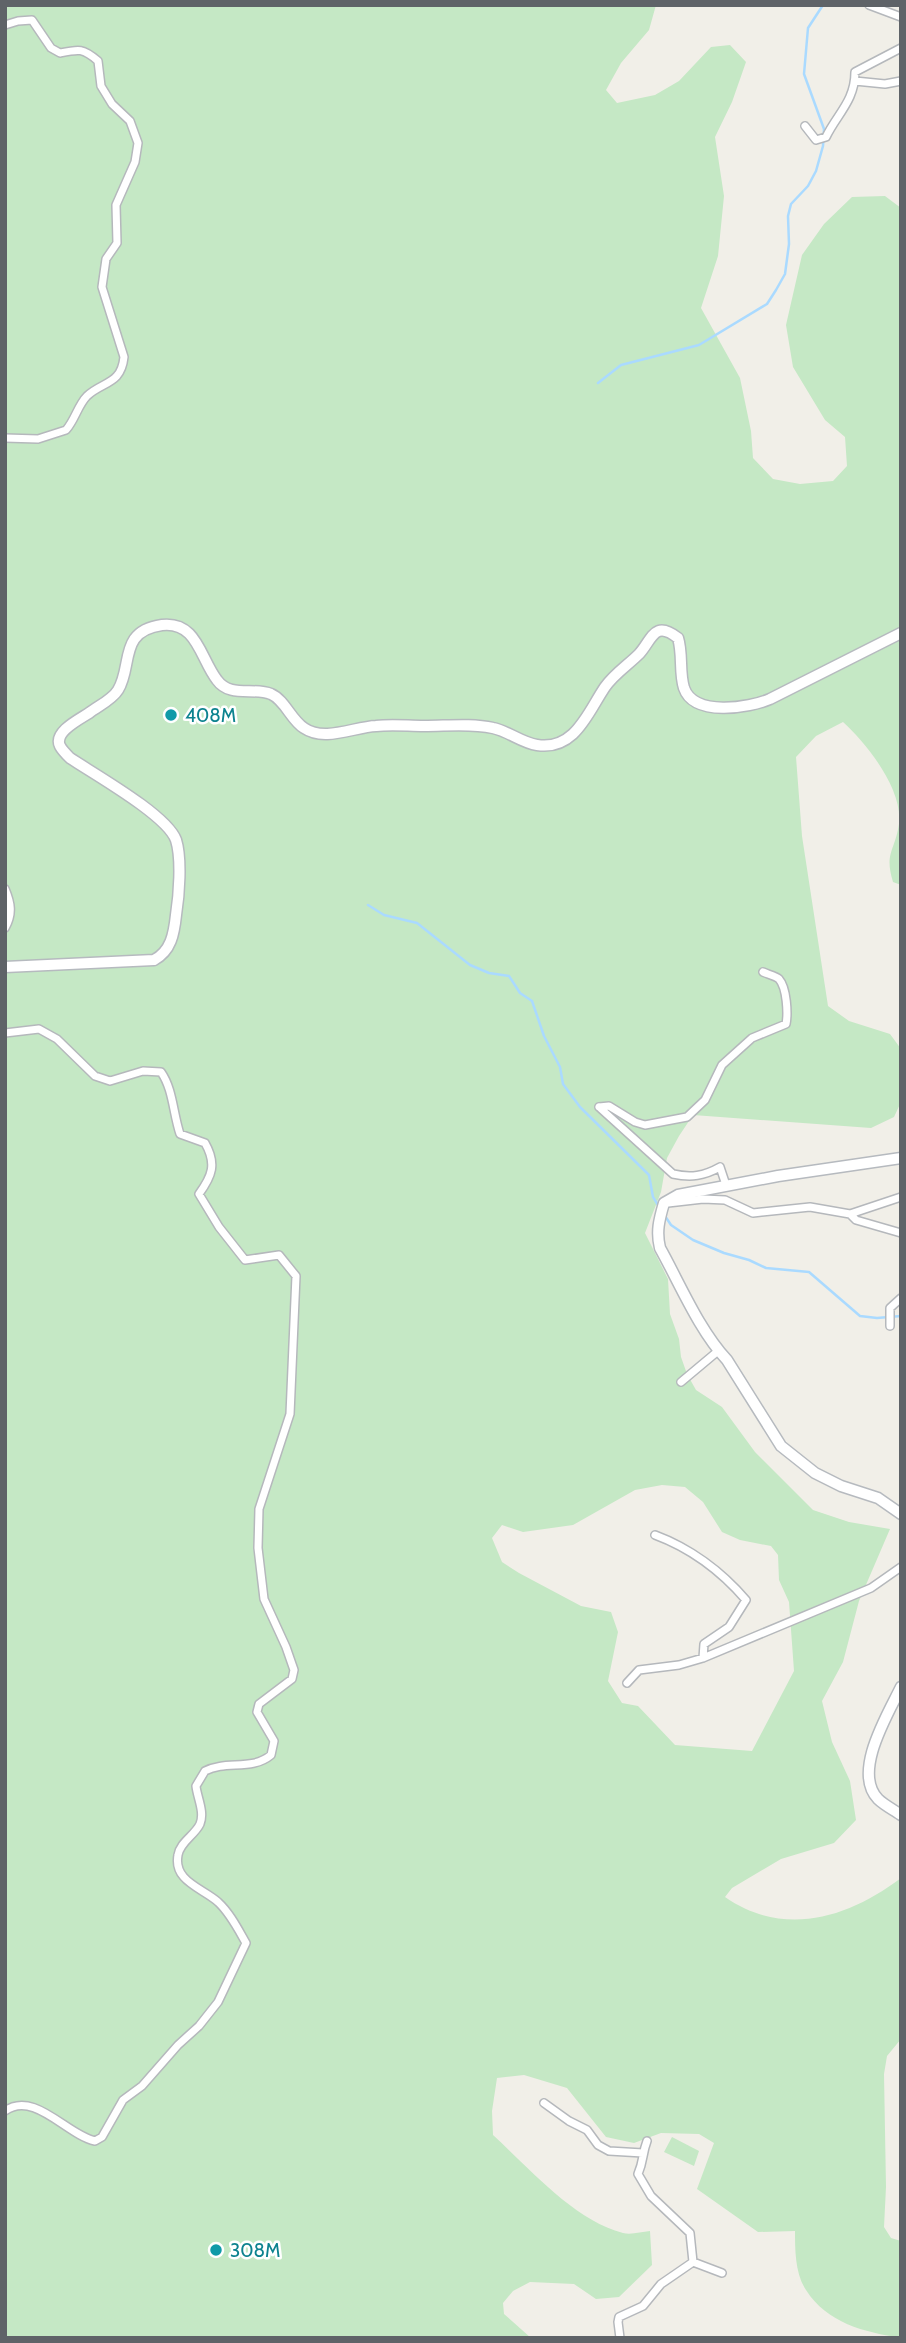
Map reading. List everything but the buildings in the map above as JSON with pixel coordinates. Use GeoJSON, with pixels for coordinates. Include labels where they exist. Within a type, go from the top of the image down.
{"type":"FeatureCollection","features":[{"type":"Feature","properties":{"kind":"street"},"geometry":{"type":"LineString","coordinates":[[869,5],[901,17]]}},
{"type":"Feature","properties":{"kind":"street"},"geometry":{"type":"LineString","coordinates":[[5,25],[32,20],[51,48],[60,53],[78,49],[98,61],[101,86],[111,104],[130,121],[138,143],[135,162],[116,205],[117,243],[106,259],[102,287],[124,357],[122,369],[108,384],[89,394],[66,430],[38,439],[5,438]]}},
{"type":"Feature","properties":{"kind":"street"},"geometry":{"type":"LineString","coordinates":[[805,126],[816,140],[823,138],[846,107],[855,81],[855,72],[901,48]]}},
{"type":"Feature","properties":{"kind":"street"},"geometry":{"type":"LineString","coordinates":[[855,81],[876,86],[901,81]]}},
{"type":"Feature","properties":{"kind":"street"},"geometry":{"type":"LineString","coordinates":[[5,967],[154,960],[164,955],[174,935],[178,902],[176,838],[152,812],[70,758],[59,741],[60,735],[69,727],[118,691],[132,642],[147,630],[158,626],[179,626],[193,636],[216,680],[223,686],[239,692],[260,690],[275,695],[297,722],[309,731],[332,734],[376,726],[472,726],[495,728],[539,746],[555,744],[576,732],[585,722],[605,687],[639,654],[650,636],[658,631],[671,632],[678,638],[685,690],[697,703],[730,707],[758,704],[770,699],[901,633]]}},
{"type":"Feature","properties":{"kind":"street"},"geometry":{"type":"LineString","coordinates":[[5,889],[11,904],[10,919],[5,928]]}},
{"type":"Feature","properties":{"kind":"street"},"geometry":{"type":"LineString","coordinates":[[726,1185],[720,1167],[700,1176],[673,1174],[598,1107],[608,1106],[645,1125],[687,1117],[705,1100],[722,1065],[752,1038],[786,1024],[788,1012],[782,985],[779,979],[763,972]]}},
{"type":"Feature","properties":{"kind":"street"},"geometry":{"type":"LineString","coordinates":[[5,1033],[39,1029],[57,1039],[95,1076],[110,1080],[143,1070],[161,1072],[169,1083],[173,1114],[180,1134],[205,1143],[212,1155],[208,1181],[198,1194],[219,1227],[245,1260],[279,1255],[296,1276],[290,1414],[259,1509],[258,1548],[264,1599],[294,1670],[292,1679],[259,1704],[257,1712],[274,1741],[271,1755],[263,1761],[219,1766],[205,1771],[196,1786],[200,1825],[178,1852],[177,1864],[182,1876],[218,1902],[246,1943],[218,2002],[151,2077],[123,2100],[102,2137],[95,2141],[84,2139],[53,2118],[25,2105],[13,2105],[5,2111]]}},
{"type":"Feature","properties":{"kind":"street"},"geometry":{"type":"LineString","coordinates":[[900,1515],[878,1498],[841,1486],[816,1473],[781,1446],[727,1360],[718,1351],[660,1248],[657,1225],[664,1203],[678,1195],[901,1158]]}},
{"type":"Feature","properties":{"kind":"street"},"geometry":{"type":"LineString","coordinates":[[664,1203],[725,1200],[753,1213],[810,1207],[850,1214],[901,1197]]}},
{"type":"Feature","properties":{"kind":"street"},"geometry":{"type":"LineString","coordinates":[[850,1214],[856,1220],[901,1233]]}},
{"type":"Feature","properties":{"kind":"street"},"geometry":{"type":"LineString","coordinates":[[889,1320],[891,1304],[901,1298]]}},
{"type":"Feature","properties":{"kind":"street"},"geometry":{"type":"LineString","coordinates":[[681,1382],[718,1351]]}},
{"type":"Feature","properties":{"kind":"street"},"geometry":{"type":"LineString","coordinates":[[655,1535],[677,1543],[707,1564],[746,1600],[729,1627],[704,1644],[703,1658]]}},
{"type":"Feature","properties":{"kind":"street"},"geometry":{"type":"LineString","coordinates":[[627,1683],[639,1670],[679,1665],[703,1658],[871,1588],[901,1567]]}},
{"type":"Feature","properties":{"kind":"street"},"geometry":{"type":"LineString","coordinates":[[901,1687],[868,1763],[872,1789],[877,1799],[901,1815]]}},
{"type":"Feature","properties":{"kind":"street"},"geometry":{"type":"LineString","coordinates":[[544,2103],[587,2130],[598,2146],[609,2151],[643,2153]]}},
{"type":"Feature","properties":{"kind":"street"},"geometry":{"type":"LineString","coordinates":[[647,2141],[644,2160],[638,2174],[651,2196],[690,2233],[693,2262]]}},
{"type":"Feature","properties":{"kind":"street"},"geometry":{"type":"LineString","coordinates":[[693,2262],[722,2273]]}},
{"type":"Feature","properties":{"kind":"street"},"geometry":{"type":"LineString","coordinates":[[620,2338],[620,2317],[643,2306],[661,2284],[693,2262]]}},
{"type":"Feature","properties":{"kind":"green space"},"geometry":{"type":"Polygon","coordinates":[[[5,5],[656,5],[649,30],[621,63],[606,90],[617,103],[655,95],[679,81],[711,47],[730,45],[746,62],[732,102],[715,137],[724,196],[718,256],[701,308],[740,378],[751,431],[753,458],[773,479],[800,484],[833,481],[847,466],[845,437],[825,420],[793,367],[786,325],[802,255],[824,224],[852,197],[885,196],[901,208],[901,885],[893,882],[890,864],[899,824],[899,810],[882,768],[862,742],[843,722],[816,736],[796,757],[802,836],[828,1006],[849,1021],[890,1034],[901,1049],[901,1102],[894,1117],[871,1128],[693,1115],[667,1158],[661,1192],[645,1233],[668,1279],[670,1314],[679,1339],[681,1357],[696,1390],[722,1407],[755,1452],[813,1510],[849,1522],[890,1529],[859,1601],[843,1662],[822,1701],[832,1742],[850,1781],[856,1820],[834,1843],[781,1859],[732,1888],[725,1897],[747,1910],[770,1917],[793,1920],[815,1918],[859,1904],[901,1878],[901,2039],[887,2056],[884,2074],[884,2227],[891,2238],[901,2241],[901,2338],[860,2329],[824,2311],[802,2284],[796,2261],[795,2231],[758,2232],[697,2189],[714,2143],[699,2134],[661,2133],[634,2143],[606,2137],[567,2088],[524,2075],[497,2078],[492,2111],[493,2135],[554,2192],[587,2217],[623,2233],[650,2231],[652,2265],[619,2297],[596,2299],[574,2284],[530,2282],[513,2291],[503,2303],[504,2314],[531,2338],[5,2338],[5,5]],[[662,1485],[635,1490],[573,1525],[523,1532],[502,1525],[492,1538],[502,1562],[519,1573],[581,1606],[611,1612],[618,1632],[608,1681],[622,1703],[638,1706],[675,1745],[752,1751],[794,1671],[789,1602],[779,1580],[778,1555],[771,1546],[740,1540],[722,1532],[703,1502],[685,1487],[662,1485]]]}},
{"type":"Feature","properties":{"kind":"green space"},"geometry":{"type":"Polygon","coordinates":[[[672,2137],[699,2151],[694,2166],[664,2152],[672,2137]]]}},
{"type":"Feature","properties":{"kind":"waterway"},"geometry":{"type":"LineString","coordinates":[[598,383],[621,365],[699,345],[767,304],[776,290],[785,274],[791,204],[808,186],[816,171],[823,146],[824,129],[804,74],[808,28],[823,5]]}},
{"type":"Feature","properties":{"kind":"waterway"},"geometry":{"type":"LineString","coordinates":[[368,905],[384,915],[417,923],[470,965],[489,973],[509,976],[520,993],[532,1001],[544,1036],[560,1067],[563,1084],[580,1107],[649,1175],[653,1197],[658,1205]]}},
{"type":"Feature","properties":{"kind":"waterway"},"geometry":{"type":"LineString","coordinates":[[665,1216],[671,1225],[693,1240],[724,1253],[766,1268],[809,1272],[860,1316],[901,1316]]}},
{"type":"Feature","properties":{"kind":"place","name":"408M"},"geometry":{"type":"Point","coordinates":[171,715]}},
{"type":"Feature","properties":{"kind":"place","name":"308M"},"geometry":{"type":"Point","coordinates":[216,2250]}}]}
